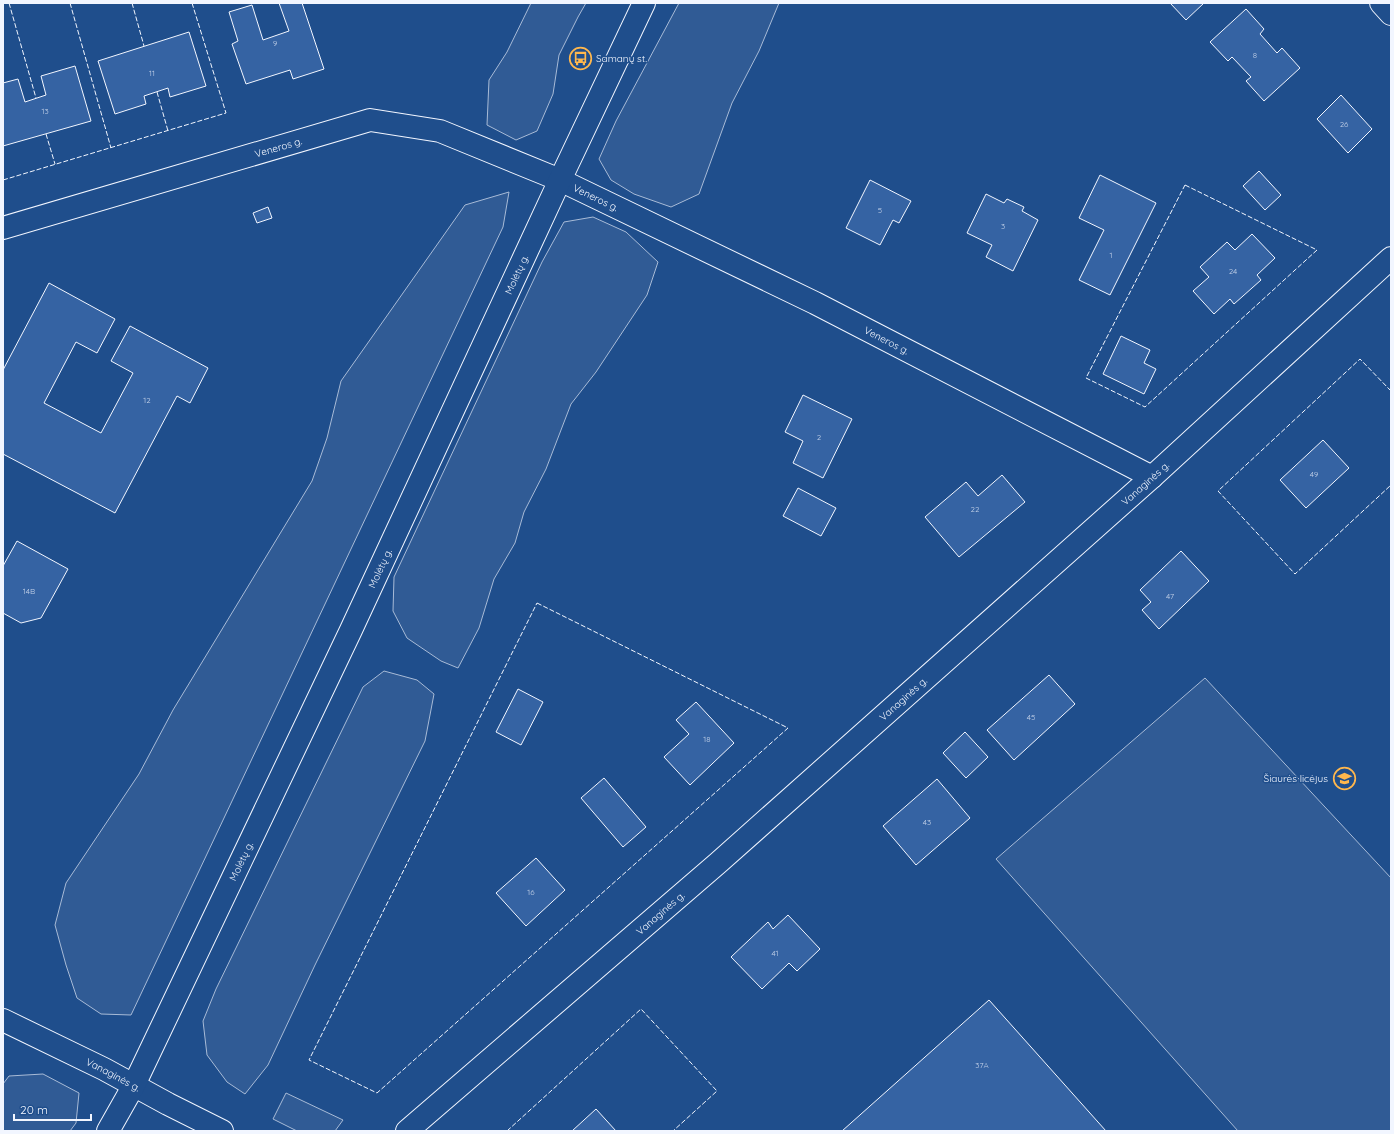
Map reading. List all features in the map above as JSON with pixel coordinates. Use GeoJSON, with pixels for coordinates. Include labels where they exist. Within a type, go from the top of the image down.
{"type":"FeatureCollection","features":[{"type":"Feature","properties":{"kind":"street","name":"Molėtų g."},"geometry":{"type":"LineString","coordinates":[[108,1131],[134,1084],[351,630],[644,3]]}},
{"type":"Feature","properties":{"kind":"street"},"geometry":{"type":"LineString","coordinates":[[1381,3],[1391,14]]}},
{"type":"Feature","properties":{"kind":"street","name":"Veneros g."},"geometry":{"type":"LineString","coordinates":[[3,228],[370,120],[440,131],[560,180],[815,303],[1152,477]]}},
{"type":"Feature","properties":{"kind":"street","name":"Vanaginės g."},"geometry":{"type":"LineString","coordinates":[[407,1131],[718,863],[1152,477],[1391,258]]}},
{"type":"Feature","properties":{"kind":"street","name":"Vanaginės g."},"geometry":{"type":"LineString","coordinates":[[3,1020],[134,1084],[168,1104],[222,1131]]}},
{"type":"Feature","properties":{"kind":"shaded area"},"geometry":{"type":"Polygon","coordinates":[[[531,3],[586,3],[559,55],[553,94],[537,131],[516,140],[487,125],[489,80],[507,52],[531,3]]]}},
{"type":"Feature","properties":{"kind":"shaded area"},"geometry":{"type":"Polygon","coordinates":[[[679,3],[779,3],[759,51],[732,103],[699,194],[671,207],[634,194],[611,180],[599,159],[616,121],[679,3]]]}},
{"type":"Feature","properties":{"kind":"shaded area"},"geometry":{"type":"Polygon","coordinates":[[[509,192],[503,227],[131,1015],[101,1014],[77,998],[55,925],[66,883],[139,774],[173,710],[312,481],[327,438],[341,381],[465,205],[509,192]]]}},
{"type":"Feature","properties":{"kind":"shaded area"},"geometry":{"type":"Polygon","coordinates":[[[593,217],[626,232],[658,262],[647,295],[596,372],[571,404],[546,469],[524,512],[515,543],[494,579],[479,628],[458,668],[441,661],[407,638],[393,611],[394,577],[542,262],[564,222],[593,217]]]}},
{"type":"Feature","properties":{"kind":"shaded area"},"geometry":{"type":"Polygon","coordinates":[[[384,671],[417,680],[434,694],[425,741],[315,965],[268,1065],[245,1094],[227,1082],[207,1055],[203,1021],[216,989],[363,687],[384,671]]]}},
{"type":"Feature","properties":{"kind":"shaded area"},"geometry":{"type":"Polygon","coordinates":[[[1205,678],[1391,878],[1391,1131],[1238,1131],[996,859],[1205,678]]]}},
{"type":"Feature","properties":{"kind":"shaded area"},"geometry":{"type":"Polygon","coordinates":[[[43,1074],[79,1093],[76,1123],[70,1131],[3,1131],[3,1084],[9,1076],[43,1074]]]}},
{"type":"Feature","properties":{"kind":"shaded area"},"geometry":{"type":"Polygon","coordinates":[[[286,1093],[343,1120],[335,1131],[297,1131],[273,1119],[286,1093]]]}},
{"type":"Feature","properties":{"kind":"building"},"geometry":{"type":"Polygon","coordinates":[[[279,3],[302,3],[324,69],[293,79],[290,70],[246,84],[232,44],[238,41],[229,12],[252,5],[263,40],[289,31],[279,3]]]}},
{"type":"Feature","properties":{"kind":"building"},"geometry":{"type":"Polygon","coordinates":[[[1170,3],[1204,3],[1186,20],[1170,3]]]}},
{"type":"Feature","properties":{"kind":"building"},"geometry":{"type":"Polygon","coordinates":[[[1246,9],[1264,29],[1260,34],[1277,53],[1282,48],[1300,68],[1264,101],[1246,81],[1251,77],[1232,57],[1228,61],[1210,42],[1246,9]]]}},
{"type":"Feature","properties":{"kind":"building"},"geometry":{"type":"Polygon","coordinates":[[[189,32],[206,86],[170,97],[168,88],[144,96],[146,104],[115,114],[98,61],[189,32]]]}},
{"type":"Feature","properties":{"kind":"building"},"geometry":{"type":"Polygon","coordinates":[[[75,66],[91,121],[3,146],[3,83],[18,79],[25,102],[46,95],[41,76],[75,66]]]}},
{"type":"Feature","properties":{"kind":"building"},"geometry":{"type":"Polygon","coordinates":[[[1341,95],[1372,129],[1348,153],[1317,119],[1341,95]]]}},
{"type":"Feature","properties":{"kind":"building"},"geometry":{"type":"Polygon","coordinates":[[[1259,171],[1281,195],[1265,210],[1243,186],[1259,171]]]}},
{"type":"Feature","properties":{"kind":"building"},"geometry":{"type":"Polygon","coordinates":[[[1100,175],[1156,203],[1110,295],[1079,280],[1104,230],[1079,218],[1100,175]]]}},
{"type":"Feature","properties":{"kind":"building"},"geometry":{"type":"Polygon","coordinates":[[[870,180],[911,201],[899,223],[893,220],[880,245],[846,228],[870,180]]]}},
{"type":"Feature","properties":{"kind":"building"},"geometry":{"type":"Polygon","coordinates":[[[986,194],[1004,203],[1007,199],[1024,207],[1022,211],[1038,220],[1013,271],[986,257],[992,245],[967,233],[986,194]]]}},
{"type":"Feature","properties":{"kind":"building"},"geometry":{"type":"Polygon","coordinates":[[[268,207],[272,218],[257,223],[253,213],[268,207]]]}},
{"type":"Feature","properties":{"kind":"building"},"geometry":{"type":"Polygon","coordinates":[[[1252,234],[1275,258],[1257,275],[1261,280],[1234,304],[1230,299],[1214,314],[1193,291],[1209,277],[1200,267],[1227,242],[1235,250],[1252,234]]]}},
{"type":"Feature","properties":{"kind":"building"},"geometry":{"type":"Polygon","coordinates":[[[49,283],[115,319],[97,353],[76,342],[44,403],[101,433],[133,373],[111,361],[130,326],[208,368],[190,403],[177,396],[115,513],[3,454],[3,370],[49,283]]]}},
{"type":"Feature","properties":{"kind":"building"},"geometry":{"type":"Polygon","coordinates":[[[1121,336],[1150,350],[1144,363],[1156,369],[1144,394],[1103,374],[1121,336]]]}},
{"type":"Feature","properties":{"kind":"building"},"geometry":{"type":"Polygon","coordinates":[[[803,395],[852,419],[823,478],[793,463],[803,441],[785,432],[803,395]]]}},
{"type":"Feature","properties":{"kind":"building"},"geometry":{"type":"Polygon","coordinates":[[[1323,440],[1349,468],[1306,508],[1280,480],[1323,440]]]}},
{"type":"Feature","properties":{"kind":"building"},"geometry":{"type":"Polygon","coordinates":[[[1002,475],[1025,502],[959,557],[925,517],[966,482],[978,496],[1002,475]]]}},
{"type":"Feature","properties":{"kind":"building"},"geometry":{"type":"Polygon","coordinates":[[[798,488],[836,508],[821,536],[783,516],[798,488]]]}},
{"type":"Feature","properties":{"kind":"building"},"geometry":{"type":"Polygon","coordinates":[[[17,541],[68,569],[41,618],[21,623],[3,613],[3,566],[17,541]]]}},
{"type":"Feature","properties":{"kind":"building"},"geometry":{"type":"Polygon","coordinates":[[[1181,551],[1209,581],[1159,629],[1142,610],[1151,602],[1140,590],[1181,551]]]}},
{"type":"Feature","properties":{"kind":"building"},"geometry":{"type":"Polygon","coordinates":[[[1049,675],[1075,704],[1014,760],[987,730],[1049,675]]]}},
{"type":"Feature","properties":{"kind":"building"},"geometry":{"type":"Polygon","coordinates":[[[518,689],[543,702],[521,745],[496,732],[518,689]]]}},
{"type":"Feature","properties":{"kind":"building"},"geometry":{"type":"Polygon","coordinates":[[[696,702],[734,743],[690,785],[664,757],[689,734],[676,720],[696,702]]]}},
{"type":"Feature","properties":{"kind":"building"},"geometry":{"type":"Polygon","coordinates":[[[965,732],[988,757],[966,778],[943,753],[965,732]]]}},
{"type":"Feature","properties":{"kind":"building"},"geometry":{"type":"Polygon","coordinates":[[[604,778],[646,827],[623,847],[581,798],[604,778]]]}},
{"type":"Feature","properties":{"kind":"building"},"geometry":{"type":"Polygon","coordinates":[[[937,779],[970,818],[916,865],[883,826],[937,779]]]}},
{"type":"Feature","properties":{"kind":"building"},"geometry":{"type":"Polygon","coordinates":[[[536,858],[565,890],[526,926],[496,893],[536,858]]]}},
{"type":"Feature","properties":{"kind":"building"},"geometry":{"type":"Polygon","coordinates":[[[788,915],[820,949],[797,971],[789,963],[762,989],[731,957],[768,922],[773,929],[788,915]]]}},
{"type":"Feature","properties":{"kind":"building"},"geometry":{"type":"Polygon","coordinates":[[[989,1000],[1106,1131],[842,1131],[989,1000]]]}},
{"type":"Feature","properties":{"kind":"building"},"geometry":{"type":"Polygon","coordinates":[[[596,1109],[616,1131],[572,1131],[596,1109]]]}},
{"type":"Feature","properties":{"kind":"fence"},"geometry":{"type":"LineString","coordinates":[[9,3],[36,98]]}},
{"type":"Feature","properties":{"kind":"fence"},"geometry":{"type":"LineString","coordinates":[[70,3],[111,148]]}},
{"type":"Feature","properties":{"kind":"fence"},"geometry":{"type":"LineString","coordinates":[[132,3],[144,46]]}},
{"type":"Feature","properties":{"kind":"fence"},"geometry":{"type":"LineString","coordinates":[[3,180],[226,113],[192,3]]}},
{"type":"Feature","properties":{"kind":"fence"},"geometry":{"type":"LineString","coordinates":[[157,92],[168,131]]}},
{"type":"Feature","properties":{"kind":"fence"},"geometry":{"type":"LineString","coordinates":[[46,134],[55,164]]}},
{"type":"Feature","properties":{"kind":"fence"},"geometry":{"type":"LineString","coordinates":[[1185,185],[1317,250],[1145,407],[1086,378],[1185,185]]}},
{"type":"Feature","properties":{"kind":"fence"},"geometry":{"type":"LineString","coordinates":[[1391,391],[1360,359],[1218,491],[1295,574],[1391,485]]}},
{"type":"Feature","properties":{"kind":"fence"},"geometry":{"type":"LineString","coordinates":[[537,603],[788,728],[377,1093],[309,1060],[537,603]]}},
{"type":"Feature","properties":{"kind":"fence"},"geometry":{"type":"LineString","coordinates":[[507,1131],[641,1009],[717,1091],[673,1131]]}},
{"type":"Feature","properties":{"kind":"place","name":"Samanų st."},"geometry":{"type":"Point","coordinates":[581,58]}},
{"type":"Feature","properties":{"kind":"place","name":"Šiaurės licėjus"},"geometry":{"type":"Point","coordinates":[1344,778]}}]}
